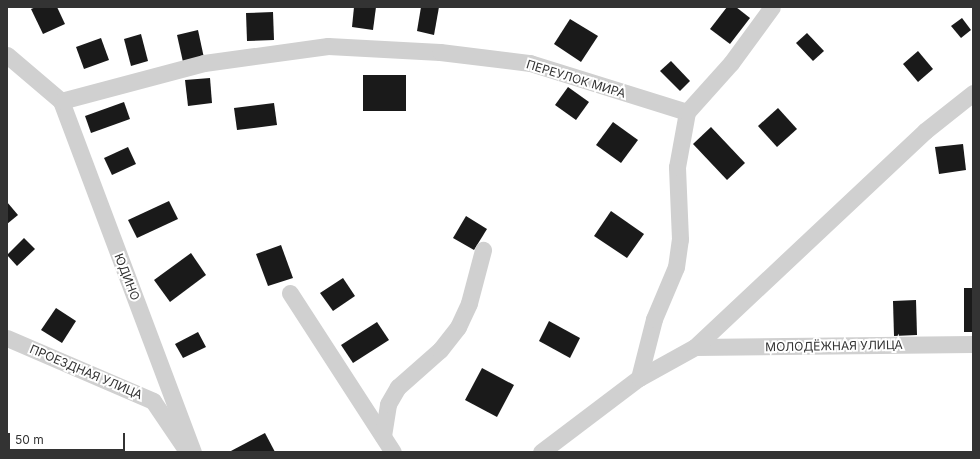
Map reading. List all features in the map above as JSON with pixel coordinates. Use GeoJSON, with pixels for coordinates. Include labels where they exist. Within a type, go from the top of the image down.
{"type":"FeatureCollection","features":[{"type":"Feature","properties":{"kind":"street"},"geometry":{"type":"LineString","coordinates":[[639,378],[654,319],[676,267],[680,239],[677,167],[687,112],[732,62],[772,7]]}},
{"type":"Feature","properties":{"kind":"street","name":"ПЕРЕУЛОК МИРА"},"geometry":{"type":"LineString","coordinates":[[61,101],[204,63],[328,46],[440,52],[530,63],[687,112]]}},
{"type":"Feature","properties":{"kind":"street"},"geometry":{"type":"LineString","coordinates":[[7,55],[61,101]]}},
{"type":"Feature","properties":{"kind":"street"},"geometry":{"type":"LineString","coordinates":[[541,452],[639,378],[695,347],[925,131],[973,93]]}},
{"type":"Feature","properties":{"kind":"street","name":"ЮДИНО"},"geometry":{"type":"LineString","coordinates":[[61,101],[194,452]]}},
{"type":"Feature","properties":{"kind":"street"},"geometry":{"type":"LineString","coordinates":[[383,436],[388,404],[398,387],[440,350],[458,327],[469,303],[483,250]]}},
{"type":"Feature","properties":{"kind":"street"},"geometry":{"type":"LineString","coordinates":[[290,293],[393,452]]}},
{"type":"Feature","properties":{"kind":"street","name":"ПРОЕЗДНАЯ УЛИЦА"},"geometry":{"type":"LineString","coordinates":[[7,338],[153,401],[187,452]]}},
{"type":"Feature","properties":{"kind":"street","name":"МОЛОДЁЖНАЯ УЛИЦА"},"geometry":{"type":"LineString","coordinates":[[695,347],[973,344]]}},
{"type":"Feature","properties":{"kind":"building"},"geometry":{"type":"Polygon","coordinates":[[[36,7],[57,7],[65,24],[43,34],[31,9],[36,7]]]}},
{"type":"Feature","properties":{"kind":"building"},"geometry":{"type":"Polygon","coordinates":[[[354,7],[376,7],[373,30],[352,27],[354,7]]]}},
{"type":"Feature","properties":{"kind":"building"},"geometry":{"type":"Polygon","coordinates":[[[421,7],[439,7],[434,35],[417,31],[421,7]]]}},
{"type":"Feature","properties":{"kind":"building"},"geometry":{"type":"Polygon","coordinates":[[[727,7],[736,7],[750,18],[730,44],[710,29],[727,7]]]}},
{"type":"Feature","properties":{"kind":"building"},"geometry":{"type":"Polygon","coordinates":[[[273,12],[274,40],[247,41],[246,13],[273,12]]]}},
{"type":"Feature","properties":{"kind":"building"},"geometry":{"type":"Polygon","coordinates":[[[962,18],[971,30],[961,38],[951,26],[962,18]]]}},
{"type":"Feature","properties":{"kind":"building"},"geometry":{"type":"Polygon","coordinates":[[[570,19],[598,36],[581,62],[554,44],[570,19]]]}},
{"type":"Feature","properties":{"kind":"building"},"geometry":{"type":"Polygon","coordinates":[[[198,30],[204,58],[183,62],[177,35],[198,30]]]}},
{"type":"Feature","properties":{"kind":"building"},"geometry":{"type":"Polygon","coordinates":[[[807,33],[824,51],[813,61],[796,43],[807,33]]]}},
{"type":"Feature","properties":{"kind":"building"},"geometry":{"type":"Polygon","coordinates":[[[141,34],[148,61],[131,66],[124,39],[141,34]]]}},
{"type":"Feature","properties":{"kind":"building"},"geometry":{"type":"Polygon","coordinates":[[[101,38],[109,60],[84,69],[76,47],[101,38]]]}},
{"type":"Feature","properties":{"kind":"building"},"geometry":{"type":"Polygon","coordinates":[[[918,51],[933,69],[918,82],[903,64],[918,51]]]}},
{"type":"Feature","properties":{"kind":"building"},"geometry":{"type":"Polygon","coordinates":[[[671,61],[690,81],[680,91],[660,71],[671,61]]]}},
{"type":"Feature","properties":{"kind":"building"},"geometry":{"type":"Polygon","coordinates":[[[363,75],[406,75],[406,111],[363,111],[363,75]]]}},
{"type":"Feature","properties":{"kind":"building"},"geometry":{"type":"Polygon","coordinates":[[[210,78],[212,103],[188,106],[185,80],[210,78]]]}},
{"type":"Feature","properties":{"kind":"building"},"geometry":{"type":"Polygon","coordinates":[[[568,87],[589,102],[576,120],[555,105],[568,87]]]}},
{"type":"Feature","properties":{"kind":"building"},"geometry":{"type":"Polygon","coordinates":[[[124,102],[130,119],[91,133],[85,116],[124,102]]]}},
{"type":"Feature","properties":{"kind":"building"},"geometry":{"type":"Polygon","coordinates":[[[274,103],[277,125],[237,130],[234,108],[274,103]]]}},
{"type":"Feature","properties":{"kind":"building"},"geometry":{"type":"Polygon","coordinates":[[[778,108],[797,129],[777,147],[758,126],[778,108]]]}},
{"type":"Feature","properties":{"kind":"building"},"geometry":{"type":"Polygon","coordinates":[[[613,122],[638,140],[621,163],[596,145],[613,122]]]}},
{"type":"Feature","properties":{"kind":"building"},"geometry":{"type":"Polygon","coordinates":[[[711,127],[745,163],[727,180],[693,144],[711,127]]]}},
{"type":"Feature","properties":{"kind":"building"},"geometry":{"type":"Polygon","coordinates":[[[963,144],[966,170],[939,174],[935,147],[963,144]]]}},
{"type":"Feature","properties":{"kind":"building"},"geometry":{"type":"Polygon","coordinates":[[[128,147],[136,164],[112,175],[104,158],[128,147]]]}},
{"type":"Feature","properties":{"kind":"building"},"geometry":{"type":"Polygon","coordinates":[[[169,201],[178,219],[137,238],[128,220],[169,201]]]}},
{"type":"Feature","properties":{"kind":"building"},"geometry":{"type":"Polygon","coordinates":[[[7,202],[18,215],[7,224],[7,202]]]}},
{"type":"Feature","properties":{"kind":"building"},"geometry":{"type":"Polygon","coordinates":[[[611,211],[644,234],[627,258],[594,236],[611,211]]]}},
{"type":"Feature","properties":{"kind":"building"},"geometry":{"type":"Polygon","coordinates":[[[466,216],[487,229],[474,250],[453,238],[466,216]]]}},
{"type":"Feature","properties":{"kind":"building"},"geometry":{"type":"Polygon","coordinates":[[[24,238],[35,249],[17,266],[7,255],[24,238]]]}},
{"type":"Feature","properties":{"kind":"building"},"geometry":{"type":"Polygon","coordinates":[[[281,245],[293,278],[268,286],[256,254],[281,245]]]}},
{"type":"Feature","properties":{"kind":"building"},"geometry":{"type":"Polygon","coordinates":[[[191,253],[206,275],[170,302],[154,280],[191,253]]]}},
{"type":"Feature","properties":{"kind":"building"},"geometry":{"type":"Polygon","coordinates":[[[343,278],[355,296],[333,311],[320,293],[343,278]]]}},
{"type":"Feature","properties":{"kind":"building"},"geometry":{"type":"Polygon","coordinates":[[[964,288],[973,288],[973,332],[964,332],[964,288]]]}},
{"type":"Feature","properties":{"kind":"building"},"geometry":{"type":"Polygon","coordinates":[[[916,300],[917,335],[894,336],[893,301],[916,300]]]}},
{"type":"Feature","properties":{"kind":"building"},"geometry":{"type":"Polygon","coordinates":[[[56,308],[76,321],[62,343],[41,330],[56,308]]]}},
{"type":"Feature","properties":{"kind":"building"},"geometry":{"type":"Polygon","coordinates":[[[549,321],[580,338],[570,358],[539,341],[549,321]]]}},
{"type":"Feature","properties":{"kind":"building"},"geometry":{"type":"Polygon","coordinates":[[[377,322],[389,340],[353,363],[341,345],[377,322]]]}},
{"type":"Feature","properties":{"kind":"building"},"geometry":{"type":"Polygon","coordinates":[[[198,332],[206,347],[183,358],[175,344],[198,332]]]}},
{"type":"Feature","properties":{"kind":"building"},"geometry":{"type":"Polygon","coordinates":[[[482,368],[514,385],[497,417],[465,400],[482,368]]]}},
{"type":"Feature","properties":{"kind":"building"},"geometry":{"type":"Polygon","coordinates":[[[265,433],[275,452],[229,452],[265,433]]]}}]}
